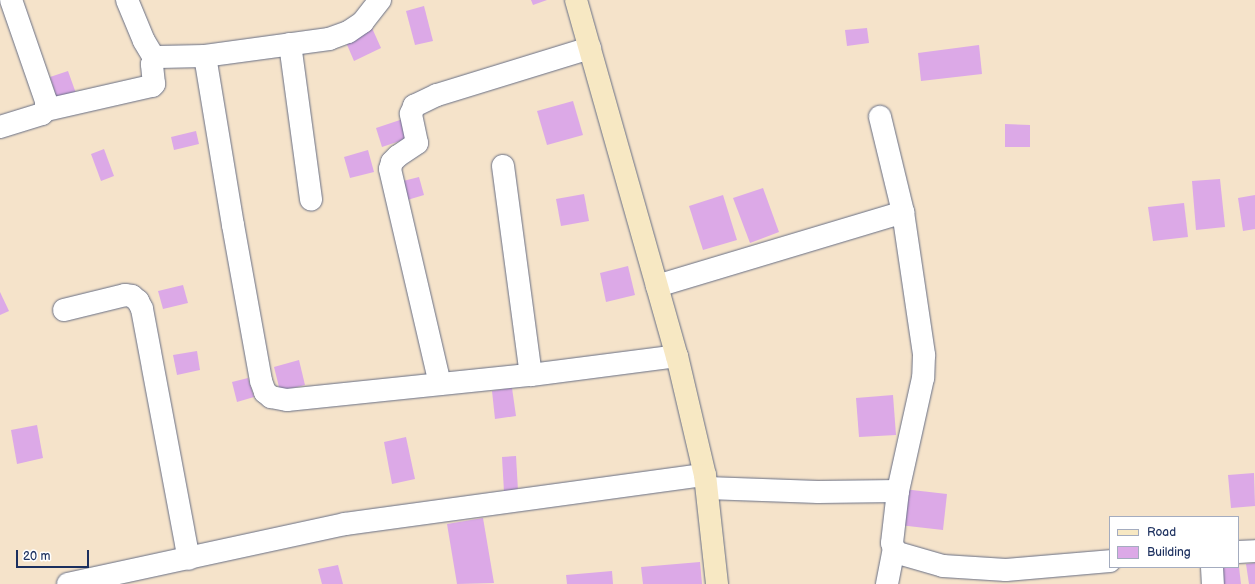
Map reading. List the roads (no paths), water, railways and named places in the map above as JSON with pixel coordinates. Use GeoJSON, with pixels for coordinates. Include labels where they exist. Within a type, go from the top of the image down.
{"type":"FeatureCollection","features":[{"type":"Feature","properties":{"kind":"street"},"geometry":{"type":"LineString","coordinates":[[11,0],[46,102],[46,110]]}},
{"type":"Feature","properties":{"kind":"street"},"geometry":{"type":"LineString","coordinates":[[128,0],[144,41],[155,59]]}},
{"type":"Feature","properties":{"kind":"street"},"geometry":{"type":"LineString","coordinates":[[155,59],[205,56],[329,39],[348,32],[363,22],[380,0]]}},
{"type":"Feature","properties":{"kind":"street"},"geometry":{"type":"LineString","coordinates":[[576,0],[677,356],[706,482],[718,584]]}},
{"type":"Feature","properties":{"kind":"street"},"geometry":{"type":"LineString","coordinates":[[290,44],[311,200]]}},
{"type":"Feature","properties":{"kind":"street"},"geometry":{"type":"LineString","coordinates":[[440,384],[390,169],[392,162],[398,156],[416,144],[411,114],[412,110],[414,106],[424,100],[437,95],[590,48]]}},
{"type":"Feature","properties":{"kind":"street"},"geometry":{"type":"LineString","coordinates":[[205,56],[261,381],[265,392],[271,397],[287,400],[531,375],[677,356]]}},
{"type":"Feature","properties":{"kind":"street"},"geometry":{"type":"LineString","coordinates":[[0,127],[42,114],[46,110],[152,86],[154,84],[152,64],[155,59]]}},
{"type":"Feature","properties":{"kind":"street"},"geometry":{"type":"LineString","coordinates":[[880,117],[903,212],[924,355],[923,378],[898,492],[892,543],[894,549],[887,584]]}},
{"type":"Feature","properties":{"kind":"street"},"geometry":{"type":"LineString","coordinates":[[503,166],[531,375]]}},
{"type":"Feature","properties":{"kind":"street"},"geometry":{"type":"LineString","coordinates":[[657,286],[903,212]]}},
{"type":"Feature","properties":{"kind":"street"},"geometry":{"type":"LineString","coordinates":[[64,310],[125,296],[132,296],[138,301],[142,309],[189,559]]}},
{"type":"Feature","properties":{"kind":"street"},"geometry":{"type":"LineString","coordinates":[[68,584],[345,524],[706,482],[818,492],[898,492]]}},
{"type":"Feature","properties":{"kind":"street"},"geometry":{"type":"LineString","coordinates":[[894,549],[902,555],[943,566],[1006,570],[1109,561]]}},
{"type":"Feature","properties":{"kind":"street"},"geometry":{"type":"LineString","coordinates":[[1239,552],[1255,551]]}},
{"type":"Feature","properties":{"kind":"street"},"geometry":{"type":"LineString","coordinates":[[1212,568],[1213,584]]}}]}
